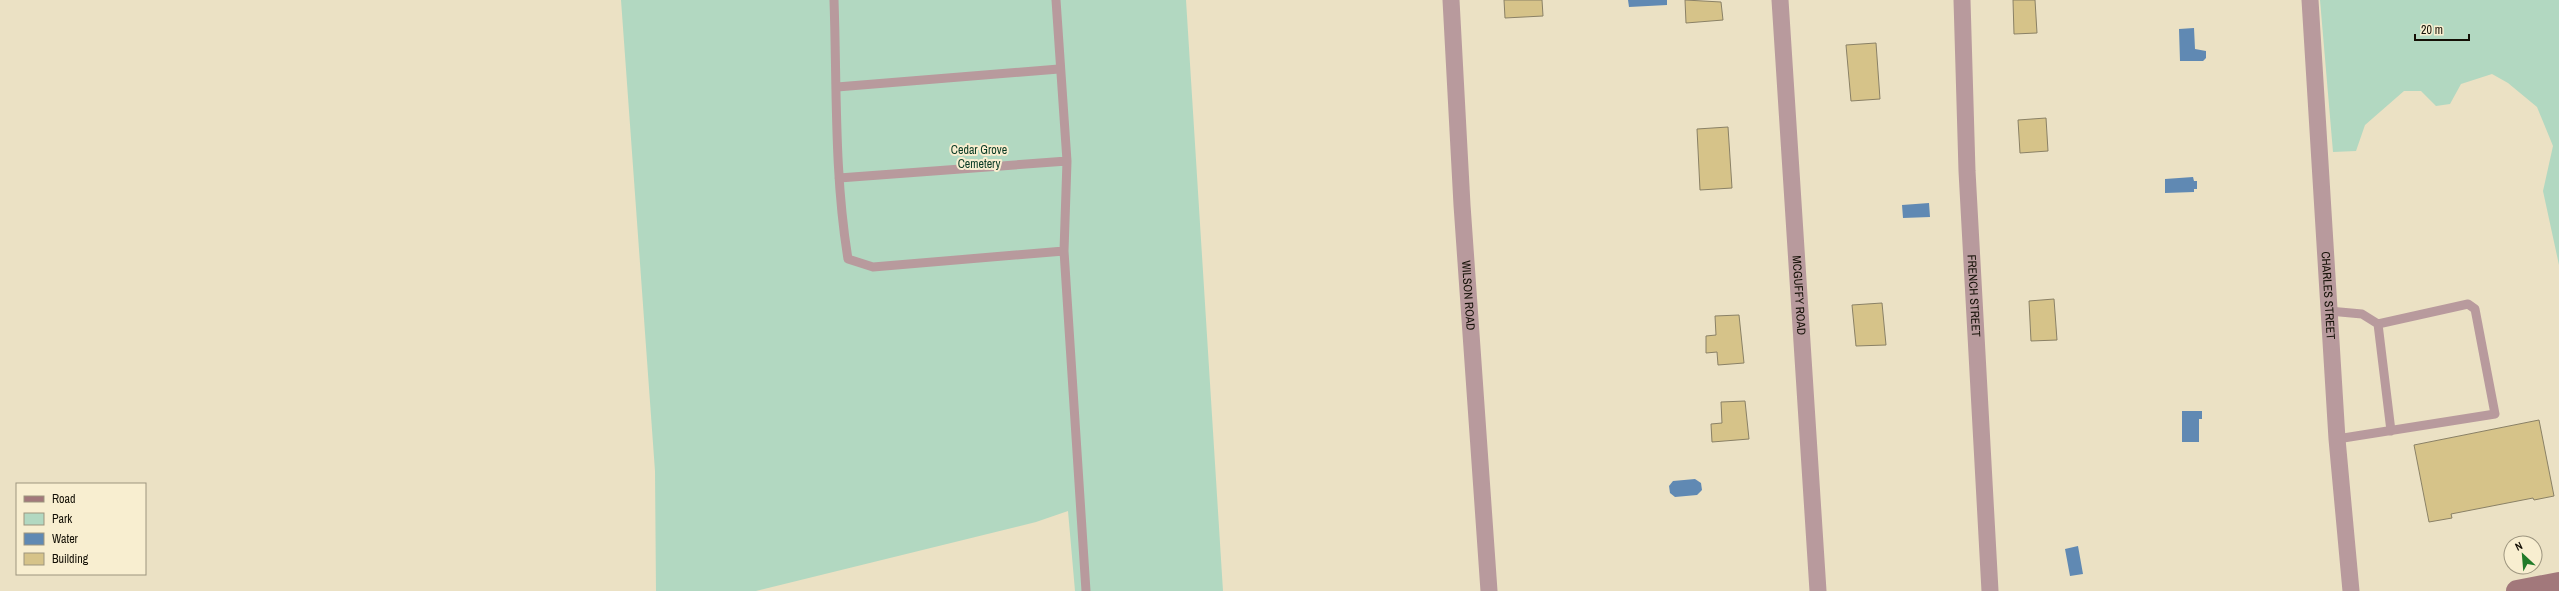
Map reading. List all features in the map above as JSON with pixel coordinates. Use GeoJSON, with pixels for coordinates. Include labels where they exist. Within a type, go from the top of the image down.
{"type":"FeatureCollection","features":[{"type":"Feature","properties":{"kind":"main road"},"geometry":{"type":"LineString","coordinates":[[2529,590],[2559,583]]}},
{"type":"Feature","properties":{"kind":"street","name":"WILSON ROAD"},"geometry":{"type":"LineString","coordinates":[[1451,0],[1462,205],[1489,591]]}},
{"type":"Feature","properties":{"kind":"street","name":"MCGUFFY ROAD"},"geometry":{"type":"LineString","coordinates":[[1780,0],[1818,591]]}},
{"type":"Feature","properties":{"kind":"street","name":"FRENCH STREET"},"geometry":{"type":"LineString","coordinates":[[1962,0],[1967,171],[1990,591]]}},
{"type":"Feature","properties":{"kind":"street","name":"CHARLES STREET"},"geometry":{"type":"LineString","coordinates":[[2310,0],[2337,439],[2351,591]]}},
{"type":"Feature","properties":{"kind":"lane"},"geometry":{"type":"LineString","coordinates":[[834,0],[839,178],[842,221],[848,259],[873,267],[1064,251]]}},
{"type":"Feature","properties":{"kind":"lane"},"geometry":{"type":"LineString","coordinates":[[1056,0],[1059,69],[1067,161],[1064,251],[1086,591]]}},
{"type":"Feature","properties":{"kind":"lane"},"geometry":{"type":"LineString","coordinates":[[837,88],[1059,69]]}},
{"type":"Feature","properties":{"kind":"lane"},"geometry":{"type":"LineString","coordinates":[[839,178],[1067,161]]}},
{"type":"Feature","properties":{"kind":"lane"},"geometry":{"type":"LineString","coordinates":[[2329,311],[2362,314],[2378,324],[2468,304],[2475,309],[2495,414],[2337,439]]}},
{"type":"Feature","properties":{"kind":"lane"},"geometry":{"type":"LineString","coordinates":[[2378,324],[2391,431]]}},
{"type":"Feature","properties":{"kind":"green space","name":"Cedar Grove Cemetery"},"geometry":{"type":"Polygon","coordinates":[[[621,0],[1186,0],[1223,591],[1075,591],[1068,511],[1036,522],[756,591],[656,591],[655,471],[621,0]]]}},
{"type":"Feature","properties":{"kind":"green space"},"geometry":{"type":"Polygon","coordinates":[[[2320,0],[2559,0],[2559,265],[2543,191],[2553,146],[2537,107],[2508,83],[2492,74],[2461,84],[2450,104],[2436,106],[2421,91],[2404,91],[2365,125],[2356,151],[2333,152],[2320,0]]]}},
{"type":"Feature","properties":{"kind":"water"},"geometry":{"type":"Polygon","coordinates":[[[1628,0],[1667,0],[1667,5],[1629,7],[1628,0]]]}},
{"type":"Feature","properties":{"kind":"water"},"geometry":{"type":"Polygon","coordinates":[[[2194,28],[2195,49],[2206,51],[2206,58],[2203,61],[2180,61],[2179,29],[2194,28]]]}},
{"type":"Feature","properties":{"kind":"water"},"geometry":{"type":"Polygon","coordinates":[[[2193,177],[2194,181],[2197,181],[2197,189],[2194,189],[2194,192],[2165,193],[2165,179],[2193,177]]]}},
{"type":"Feature","properties":{"kind":"water"},"geometry":{"type":"Polygon","coordinates":[[[1929,203],[1930,217],[1903,218],[1902,205],[1929,203]]]}},
{"type":"Feature","properties":{"kind":"water"},"geometry":{"type":"Polygon","coordinates":[[[2182,411],[2202,411],[2202,419],[2199,419],[2199,442],[2182,442],[2182,411]]]}},
{"type":"Feature","properties":{"kind":"water"},"geometry":{"type":"Polygon","coordinates":[[[1695,479],[1701,483],[1702,490],[1697,495],[1675,497],[1670,493],[1669,486],[1673,481],[1695,479]]]}},
{"type":"Feature","properties":{"kind":"water"},"geometry":{"type":"Polygon","coordinates":[[[2078,546],[2083,574],[2070,576],[2065,549],[2078,546]]]}},
{"type":"Feature","properties":{"kind":"building"},"geometry":{"type":"Polygon","coordinates":[[[1504,0],[1542,0],[1543,16],[1505,18],[1504,0]]]}},
{"type":"Feature","properties":{"kind":"building"},"geometry":{"type":"Polygon","coordinates":[[[1685,0],[1721,2],[1723,20],[1686,23],[1685,0]]]}},
{"type":"Feature","properties":{"kind":"building"},"geometry":{"type":"Polygon","coordinates":[[[2013,0],[2035,0],[2037,33],[2014,34],[2013,0]]]}},
{"type":"Feature","properties":{"kind":"building"},"geometry":{"type":"Polygon","coordinates":[[[1876,43],[1880,99],[1851,101],[1846,45],[1876,43]]]}},
{"type":"Feature","properties":{"kind":"building"},"geometry":{"type":"Polygon","coordinates":[[[2046,118],[2048,151],[2020,153],[2018,120],[2046,118]]]}},
{"type":"Feature","properties":{"kind":"building"},"geometry":{"type":"Polygon","coordinates":[[[1728,127],[1732,188],[1700,190],[1697,129],[1728,127]]]}},
{"type":"Feature","properties":{"kind":"building"},"geometry":{"type":"Polygon","coordinates":[[[2054,299],[2057,340],[2031,341],[2029,301],[2054,299]]]}},
{"type":"Feature","properties":{"kind":"building"},"geometry":{"type":"Polygon","coordinates":[[[1882,303],[1886,345],[1856,346],[1852,305],[1882,303]]]}},
{"type":"Feature","properties":{"kind":"building"},"geometry":{"type":"Polygon","coordinates":[[[1739,315],[1744,363],[1718,365],[1717,352],[1706,353],[1706,336],[1716,335],[1715,316],[1739,315]]]}},
{"type":"Feature","properties":{"kind":"building"},"geometry":{"type":"Polygon","coordinates":[[[1745,401],[1749,439],[1712,442],[1711,424],[1722,423],[1721,402],[1745,401]]]}},
{"type":"Feature","properties":{"kind":"building"},"geometry":{"type":"Polygon","coordinates":[[[2539,420],[2554,496],[2534,500],[2533,498],[2451,514],[2452,518],[2429,522],[2414,445],[2539,420]]]}}]}
